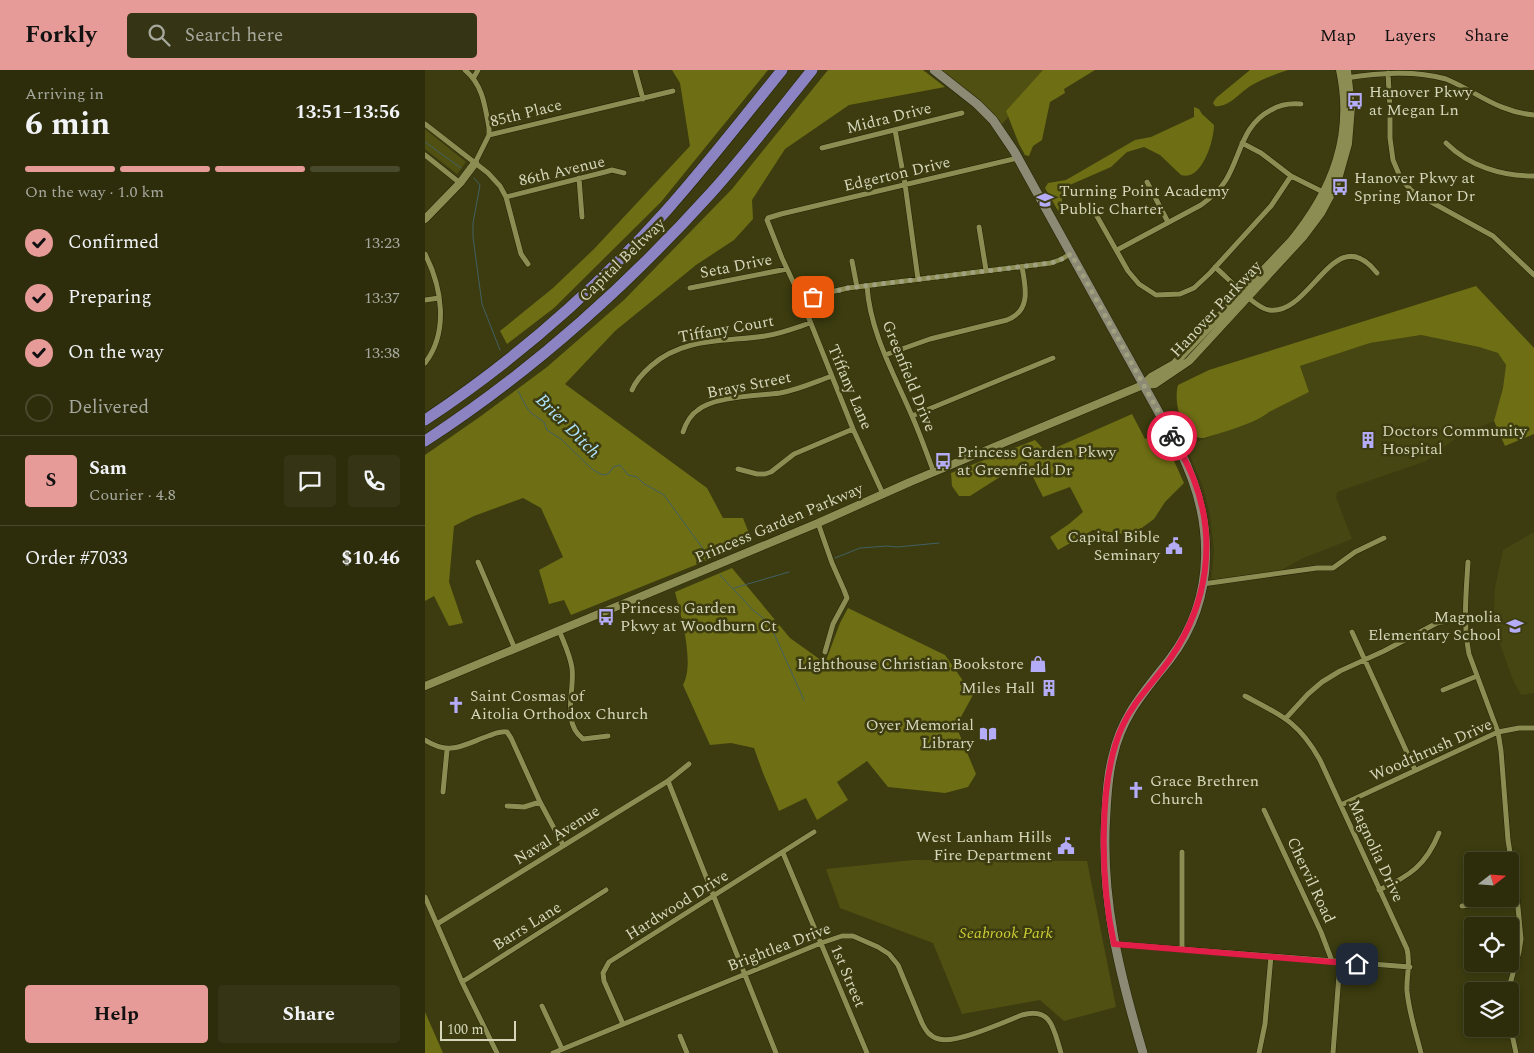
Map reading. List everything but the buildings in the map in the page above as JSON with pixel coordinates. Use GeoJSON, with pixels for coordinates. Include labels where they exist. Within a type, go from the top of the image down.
{"type":"FeatureCollection","features":[{"type":"Feature","properties":{"kind":"highway","name":"Capital Beltway"},"geometry":{"type":"LineString","coordinates":[[425,420],[539,334],[617,262],[667,210],[782,70]]}},
{"type":"Feature","properties":{"kind":"highway","name":"Capital Beltway"},"geometry":{"type":"LineString","coordinates":[[425,441],[532,364],[631,277],[712,192],[812,70]]}},
{"type":"Feature","properties":{"kind":"main road"},"geometry":{"type":"LineString","coordinates":[[934,70],[972,100],[993,120],[1018,158],[1179,449],[1197,489],[1206,537],[1203,584],[1194,616],[1170,659],[1131,709],[1113,753],[1108,783],[1104,854],[1107,895],[1114,944],[1122,980],[1143,1053]]}},
{"type":"Feature","properties":{"kind":"street"},"geometry":{"type":"LineString","coordinates":[[465,70],[474,77],[479,87],[489,135]]}},
{"type":"Feature","properties":{"kind":"street"},"geometry":{"type":"LineString","coordinates":[[474,77],[478,70]]}},
{"type":"Feature","properties":{"kind":"street"},"geometry":{"type":"LineString","coordinates":[[635,70],[643,99]]}},
{"type":"Feature","properties":{"kind":"street"},"geometry":{"type":"LineString","coordinates":[[1344,74],[1413,72],[1436,76],[1454,83],[1502,109],[1534,115]]}},
{"type":"Feature","properties":{"kind":"street"},"geometry":{"type":"LineString","coordinates":[[1388,73],[1391,153],[1401,179],[1411,190],[1422,197],[1493,236],[1534,275]]}},
{"type":"Feature","properties":{"kind":"street","name":"Hanover Parkway"},"geometry":{"type":"LineString","coordinates":[[1143,384],[1155,384],[1185,365],[1201,350],[1245,294],[1312,226],[1343,165],[1348,144],[1351,107],[1344,74]]}},
{"type":"Feature","properties":{"kind":"street","name":"85th Place"},"geometry":{"type":"LineString","coordinates":[[425,219],[460,183],[475,163],[489,135],[643,99],[673,90]]}},
{"type":"Feature","properties":{"kind":"street"},"geometry":{"type":"LineString","coordinates":[[1117,250],[1201,205],[1218,191],[1227,177],[1241,143],[1252,124],[1265,113],[1288,104],[1301,104]]}},
{"type":"Feature","properties":{"kind":"street","name":"Midra Drive"},"geometry":{"type":"LineString","coordinates":[[822,148],[962,113]]}},
{"type":"Feature","properties":{"kind":"street"},"geometry":{"type":"LineString","coordinates":[[425,124],[495,179],[506,197],[519,247],[528,264]]}},
{"type":"Feature","properties":{"kind":"street"},"geometry":{"type":"LineString","coordinates":[[895,130],[905,184],[918,279]]}},
{"type":"Feature","properties":{"kind":"street"},"geometry":{"type":"LineString","coordinates":[[1241,143],[1261,153],[1291,176],[1327,194]]}},
{"type":"Feature","properties":{"kind":"street"},"geometry":{"type":"LineString","coordinates":[[1446,143],[1454,151],[1481,166],[1506,174],[1534,176]]}},
{"type":"Feature","properties":{"kind":"street"},"geometry":{"type":"LineString","coordinates":[[425,156],[460,183]]}},
{"type":"Feature","properties":{"kind":"street","name":"Edgerton Drive"},"geometry":{"type":"LineString","coordinates":[[781,214],[1018,158]]}},
{"type":"Feature","properties":{"kind":"street","name":"86th Avenue"},"geometry":{"type":"LineString","coordinates":[[506,197],[612,170],[624,173]]}},
{"type":"Feature","properties":{"kind":"street"},"geometry":{"type":"LineString","coordinates":[[1094,210],[1135,280],[1148,292],[1160,296],[1180,294],[1189,291],[1199,284],[1215,267],[1271,206],[1291,176]]}},
{"type":"Feature","properties":{"kind":"street"},"geometry":{"type":"LineString","coordinates":[[579,178],[582,217]]}},
{"type":"Feature","properties":{"kind":"street"},"geometry":{"type":"LineString","coordinates":[[1147,182],[1168,222]]}},
{"type":"Feature","properties":{"kind":"street","name":"Tiffany Lane"},"geometry":{"type":"LineString","coordinates":[[781,214],[770,217],[767,220],[802,301],[853,429],[883,494]]}},
{"type":"Feature","properties":{"kind":"street"},"geometry":{"type":"LineString","coordinates":[[979,227],[986,270]]}},
{"type":"Feature","properties":{"kind":"street"},"geometry":{"type":"LineString","coordinates":[[425,254],[434,273],[440,312],[433,352],[425,363]]}},
{"type":"Feature","properties":{"kind":"street"},"geometry":{"type":"LineString","coordinates":[[802,301],[826,293],[857,287],[1055,262],[1071,254]]}},
{"type":"Feature","properties":{"kind":"street"},"geometry":{"type":"LineString","coordinates":[[1215,267],[1259,306],[1269,310],[1287,308],[1294,304],[1331,265],[1340,259],[1348,257],[1364,260],[1377,274]]}},
{"type":"Feature","properties":{"kind":"street"},"geometry":{"type":"LineString","coordinates":[[853,261],[857,287]]}},
{"type":"Feature","properties":{"kind":"street"},"geometry":{"type":"LineString","coordinates":[[885,355],[930,339],[1007,320],[1016,316],[1024,305],[1025,282],[1022,267]]}},
{"type":"Feature","properties":{"kind":"street","name":"Seta Drive"},"geometry":{"type":"LineString","coordinates":[[690,288],[787,269]]}},
{"type":"Feature","properties":{"kind":"street","name":"Greenfield Drive"},"geometry":{"type":"LineString","coordinates":[[867,286],[870,309],[885,355],[912,416],[934,473]]}},
{"type":"Feature","properties":{"kind":"street"},"geometry":{"type":"LineString","coordinates":[[425,300],[439,298]]}},
{"type":"Feature","properties":{"kind":"street","name":"Tiffany Court"},"geometry":{"type":"LineString","coordinates":[[633,390],[645,371],[675,349],[694,344],[767,336],[810,323]]}},
{"type":"Feature","properties":{"kind":"street"},"geometry":{"type":"LineString","coordinates":[[912,416],[1053,358]]}},
{"type":"Feature","properties":{"kind":"street","name":"Brays Street"},"geometry":{"type":"LineString","coordinates":[[683,432],[696,410],[707,405],[794,390],[831,376]]}},
{"type":"Feature","properties":{"kind":"street","name":"Princess Garden Parkway"},"geometry":{"type":"LineString","coordinates":[[425,686],[818,523],[1143,384]]}},
{"type":"Feature","properties":{"kind":"street"},"geometry":{"type":"LineString","coordinates":[[737,469],[757,474],[771,472],[795,454],[853,429]]}},
{"type":"Feature","properties":{"kind":"street"},"geometry":{"type":"LineString","coordinates":[[818,523],[847,598],[833,624],[825,652]]}},
{"type":"Feature","properties":{"kind":"street"},"geometry":{"type":"LineString","coordinates":[[1203,584],[1224,583],[1317,568],[1333,568],[1355,552],[1385,538]]}},
{"type":"Feature","properties":{"kind":"street"},"geometry":{"type":"LineString","coordinates":[[478,562],[515,649]]}},
{"type":"Feature","properties":{"kind":"street"},"geometry":{"type":"LineString","coordinates":[[1468,562],[1465,620],[1469,654],[1498,732],[1510,852]]}},
{"type":"Feature","properties":{"kind":"street"},"geometry":{"type":"LineString","coordinates":[[1286,718],[1301,700],[1322,682],[1437,623],[1465,620]]}},
{"type":"Feature","properties":{"kind":"street"},"geometry":{"type":"LineString","coordinates":[[559,630],[573,676],[570,708],[575,727],[583,739],[608,736]]}},
{"type":"Feature","properties":{"kind":"street"},"geometry":{"type":"LineString","coordinates":[[1351,632],[1415,770]]}},
{"type":"Feature","properties":{"kind":"street"},"geometry":{"type":"LineString","coordinates":[[1443,690],[1477,676]]}},
{"type":"Feature","properties":{"kind":"street","name":"Magnolia Drive"},"geometry":{"type":"LineString","coordinates":[[1245,696],[1286,718],[1301,731],[1312,747],[1341,804],[1407,948],[1410,967],[1407,980],[1409,1000],[1421,1053]]}},
{"type":"Feature","properties":{"kind":"street","name":"Woodthrush Drive"},"geometry":{"type":"LineString","coordinates":[[1341,804],[1498,732],[1519,728],[1534,728]]}},
{"type":"Feature","properties":{"kind":"street"},"geometry":{"type":"LineString","coordinates":[[425,740],[447,750],[497,733],[507,732],[539,802],[563,845]]}},
{"type":"Feature","properties":{"kind":"street"},"geometry":{"type":"LineString","coordinates":[[443,792],[447,750]]}},
{"type":"Feature","properties":{"kind":"street","name":"Naval Avenue"},"geometry":{"type":"LineString","coordinates":[[437,924],[668,781],[689,764]]}},
{"type":"Feature","properties":{"kind":"street"},"geometry":{"type":"LineString","coordinates":[[668,781],[776,1053]]}},
{"type":"Feature","properties":{"kind":"street"},"geometry":{"type":"LineString","coordinates":[[507,806],[524,806],[539,802]]}},
{"type":"Feature","properties":{"kind":"street","name":"Chervil Road"},"geometry":{"type":"LineString","coordinates":[[1264,810],[1321,932],[1332,961]]}},
{"type":"Feature","properties":{"kind":"street","name":"Hardwood Drive"},"geometry":{"type":"LineString","coordinates":[[623,1024],[604,981],[603,973],[609,962],[814,832]]}},
{"type":"Feature","properties":{"kind":"street"},"geometry":{"type":"LineString","coordinates":[[1379,890],[1401,880],[1417,868],[1429,853],[1439,833]]}},
{"type":"Feature","properties":{"kind":"street"},"geometry":{"type":"LineString","coordinates":[[1182,852],[1182,948]]}},
{"type":"Feature","properties":{"kind":"street","name":"1st Street"},"geometry":{"type":"LineString","coordinates":[[783,853],[867,1053]]}},
{"type":"Feature","properties":{"kind":"street","name":"Barrs Lane"},"geometry":{"type":"LineString","coordinates":[[462,982],[606,890]]}},
{"type":"Feature","properties":{"kind":"street"},"geometry":{"type":"LineString","coordinates":[[425,897],[462,982],[497,1053]]}},
{"type":"Feature","properties":{"kind":"street"},"geometry":{"type":"LineString","coordinates":[[1511,982],[1521,939],[1518,908]]}},
{"type":"Feature","properties":{"kind":"street","name":"Brightlea Drive"},"geometry":{"type":"LineString","coordinates":[[553,1053],[821,943],[842,936],[853,936],[879,947],[899,965],[925,1030],[935,1038],[952,1040],[1034,1012],[1040,1013],[1048,1019],[1061,1053]]}},
{"type":"Feature","properties":{"kind":"street"},"geometry":{"type":"LineString","coordinates":[[1114,944],[1410,967]]}},
{"type":"Feature","properties":{"kind":"street"},"geometry":{"type":"LineString","coordinates":[[1259,1053],[1265,1024],[1271,956]]}},
{"type":"Feature","properties":{"kind":"street"},"geometry":{"type":"LineString","coordinates":[[1333,1053],[1340,962]]}},
{"type":"Feature","properties":{"kind":"street"},"geometry":{"type":"LineString","coordinates":[[542,1006],[562,1049]]}},
{"type":"Feature","properties":{"kind":"street"},"geometry":{"type":"LineString","coordinates":[[680,1036],[687,1053]]}},
{"type":"Feature","properties":{"kind":"street"},"geometry":{"type":"LineString","coordinates":[[1513,1037],[1516,1053]]}},
{"type":"Feature","properties":{"kind":"shaded area"},"geometry":{"type":"Polygon","coordinates":[[[672,70],[768,70],[661,202],[554,308],[507,344],[500,331],[553,288],[594,249],[690,146],[680,83],[672,70]]]}},
{"type":"Feature","properties":{"kind":"shaded area"},"geometry":{"type":"Polygon","coordinates":[[[828,70],[923,70],[945,87],[849,105],[785,149],[752,200],[753,219],[734,240],[696,265],[615,331],[565,384],[707,488],[723,518],[743,518],[752,541],[571,615],[564,600],[549,604],[539,570],[563,557],[541,508],[523,498],[474,516],[454,526],[449,582],[463,623],[449,626],[434,596],[425,601],[425,455],[547,367],[624,300],[732,189],[828,70]]]}},
{"type":"Feature","properties":{"kind":"shaded area"},"geometry":{"type":"Polygon","coordinates":[[[1043,70],[1095,70],[1064,89],[1065,93],[1050,102],[1042,140],[1033,146],[1029,156],[1025,155],[1019,144],[1006,111],[1043,70]]]}},
{"type":"Feature","properties":{"kind":"shaded area"},"geometry":{"type":"Polygon","coordinates":[[[1250,70],[1288,70],[1252,85],[1225,105],[1215,106],[1213,103],[1216,98],[1250,70]]]}},
{"type":"Feature","properties":{"kind":"shaded area"},"geometry":{"type":"Polygon","coordinates":[[[1194,107],[1199,109],[1214,125],[1209,149],[1201,166],[1195,172],[1181,175],[1160,155],[1144,147],[1127,152],[1111,167],[1072,184],[1062,191],[1060,212],[1057,209],[1045,188],[1048,183],[1066,180],[1135,140],[1151,137],[1194,117],[1194,107]]]}},
{"type":"Feature","properties":{"kind":"shaded area"},"geometry":{"type":"Polygon","coordinates":[[[1476,286],[1534,348],[1534,434],[1505,446],[1494,421],[1503,388],[1506,365],[1498,353],[1479,347],[1421,335],[1370,343],[1300,366],[1309,392],[1256,420],[1238,427],[1204,438],[1196,437],[1185,427],[1181,419],[1177,401],[1178,385],[1209,370],[1476,286]]]}},
{"type":"Feature","properties":{"kind":"shaded area"},"geometry":{"type":"Polygon","coordinates":[[[1421,335],[1479,347],[1498,353],[1506,365],[1503,388],[1494,421],[1456,438],[1426,461],[1337,492],[1336,497],[1352,539],[1301,559],[1273,575],[1211,584],[1214,550],[1210,515],[1203,487],[1186,446],[1264,416],[1309,392],[1300,366],[1370,343],[1421,335]]]}},
{"type":"Feature","properties":{"kind":"shaded area"},"geometry":{"type":"Polygon","coordinates":[[[1132,414],[1145,439],[1161,432],[1184,483],[1165,502],[1154,519],[1139,530],[1125,534],[1093,530],[1058,550],[1050,537],[1083,512],[1070,487],[1043,497],[1025,461],[970,496],[959,496],[952,486],[951,473],[1035,440],[1046,452],[1132,414]]]}},
{"type":"Feature","properties":{"kind":"shaded area","name":"Magnolia Elementary School"},"geometry":{"type":"Polygon","coordinates":[[[1534,532],[1534,693],[1521,695],[1513,680],[1499,641],[1494,610],[1495,588],[1503,550],[1534,532]]]}},
{"type":"Feature","properties":{"kind":"shaded area"},"geometry":{"type":"Polygon","coordinates":[[[732,568],[790,638],[825,663],[840,623],[848,608],[945,655],[973,695],[956,726],[976,774],[968,787],[945,793],[888,787],[867,761],[837,782],[848,800],[817,820],[806,798],[779,811],[754,748],[731,743],[710,745],[683,685],[688,664],[686,639],[675,592],[732,568]]]}},
{"type":"Feature","properties":{"kind":"shaded area"},"geometry":{"type":"Polygon","coordinates":[[[425,1012],[443,1053],[425,1053],[425,1012]]]}},
{"type":"Feature","properties":{"kind":"green space"},"geometry":{"type":"Polygon","coordinates":[[[934,70],[1048,70],[998,129],[934,70]]]}},
{"type":"Feature","properties":{"kind":"green space"},"geometry":{"type":"Polygon","coordinates":[[[425,129],[466,162],[457,174],[425,149],[425,129]]]}},
{"type":"Feature","properties":{"kind":"green space","name":"Seabrook Park"},"geometry":{"type":"Polygon","coordinates":[[[913,860],[1087,861],[1116,1007],[1064,1021],[1040,1000],[962,1014],[933,943],[840,908],[826,869],[913,860]]]}},
{"type":"Feature","properties":{"kind":"waterway","name":"Brier Ditch"},"geometry":{"type":"LineString","coordinates":[[425,142],[461,168]]}},
{"type":"Feature","properties":{"kind":"waterway","name":"Brier Ditch"},"geometry":{"type":"LineString","coordinates":[[474,178],[480,185],[473,223],[473,237],[482,304],[500,350]]}},
{"type":"Feature","properties":{"kind":"waterway","name":"Brier Ditch"},"geometry":{"type":"LineString","coordinates":[[518,391],[527,408],[544,422],[547,430],[561,439],[592,469],[605,475],[613,467],[620,465],[628,475],[637,477],[643,483],[664,495],[709,557]]}},
{"type":"Feature","properties":{"kind":"waterway"},"geometry":{"type":"LineString","coordinates":[[835,558],[860,548],[939,543]]}},
{"type":"Feature","properties":{"kind":"waterway"},"geometry":{"type":"LineString","coordinates":[[734,588],[789,572]]}},
{"type":"Feature","properties":{"kind":"waterway","name":"Brier Ditch"},"geometry":{"type":"LineString","coordinates":[[720,575],[753,610],[768,622],[804,700]]}},
{"type":"Feature","properties":{"kind":"way so far"},"geometry":{"type":"LineString","coordinates":[[813,297],[848,288],[1051,263],[1071,254],[1172,436]]}},
{"type":"Feature","properties":{"kind":"place","name":"Hanover Pkwy at Megan Ln"},"geometry":{"type":"Point","coordinates":[1355,101]}},
{"type":"Feature","properties":{"kind":"place","name":"Hanover Pkwy at Spring Manor Dr"},"geometry":{"type":"Point","coordinates":[1340,187]}},
{"type":"Feature","properties":{"kind":"place","name":"Turning Point Academy Public Charter"},"geometry":{"type":"Point","coordinates":[1045,200]}},
{"type":"Feature","properties":{"kind":"place","name":"Doctors Community Hospital"},"geometry":{"type":"Point","coordinates":[1368,440]}},
{"type":"Feature","properties":{"kind":"place","name":"Princess Garden Pkwy at Greenfield Dr"},"geometry":{"type":"Point","coordinates":[943,461]}},
{"type":"Feature","properties":{"kind":"place","name":"Capital Bible Seminary"},"geometry":{"type":"Point","coordinates":[1174,546]}},
{"type":"Feature","properties":{"kind":"place","name":"Princess Garden Pkwy at Woodburn Ct"},"geometry":{"type":"Point","coordinates":[606,617]}},
{"type":"Feature","properties":{"kind":"place","name":"Magnolia Elementary School"},"geometry":{"type":"Point","coordinates":[1515,626]}},
{"type":"Feature","properties":{"kind":"place","name":"Lighthouse Christian Bookstore"},"geometry":{"type":"Point","coordinates":[1038,664]}},
{"type":"Feature","properties":{"kind":"place","name":"Miles Hall"},"geometry":{"type":"Point","coordinates":[1049,688]}},
{"type":"Feature","properties":{"kind":"place","name":"Saint Cosmas of Aitolia Orthodox Church"},"geometry":{"type":"Point","coordinates":[456,705]}},
{"type":"Feature","properties":{"kind":"place","name":"Oyer Memorial Library"},"geometry":{"type":"Point","coordinates":[988,734]}},
{"type":"Feature","properties":{"kind":"place","name":"Grace Brethren Church"},"geometry":{"type":"Point","coordinates":[1136,790]}},
{"type":"Feature","properties":{"kind":"place","name":"West Lanham Hills Fire Department"},"geometry":{"type":"Point","coordinates":[1066,846]}},
{"type":"Feature","properties":{"kind":"route"},"geometry":{"type":"LineString","coordinates":[[1172,436],[1189,468],[1199,496],[1206,537],[1205,574],[1194,616],[1185,634],[1170,659],[1131,709],[1113,753],[1108,783],[1104,854],[1107,895],[1114,944],[1182,948],[1357,964]]}}]}
